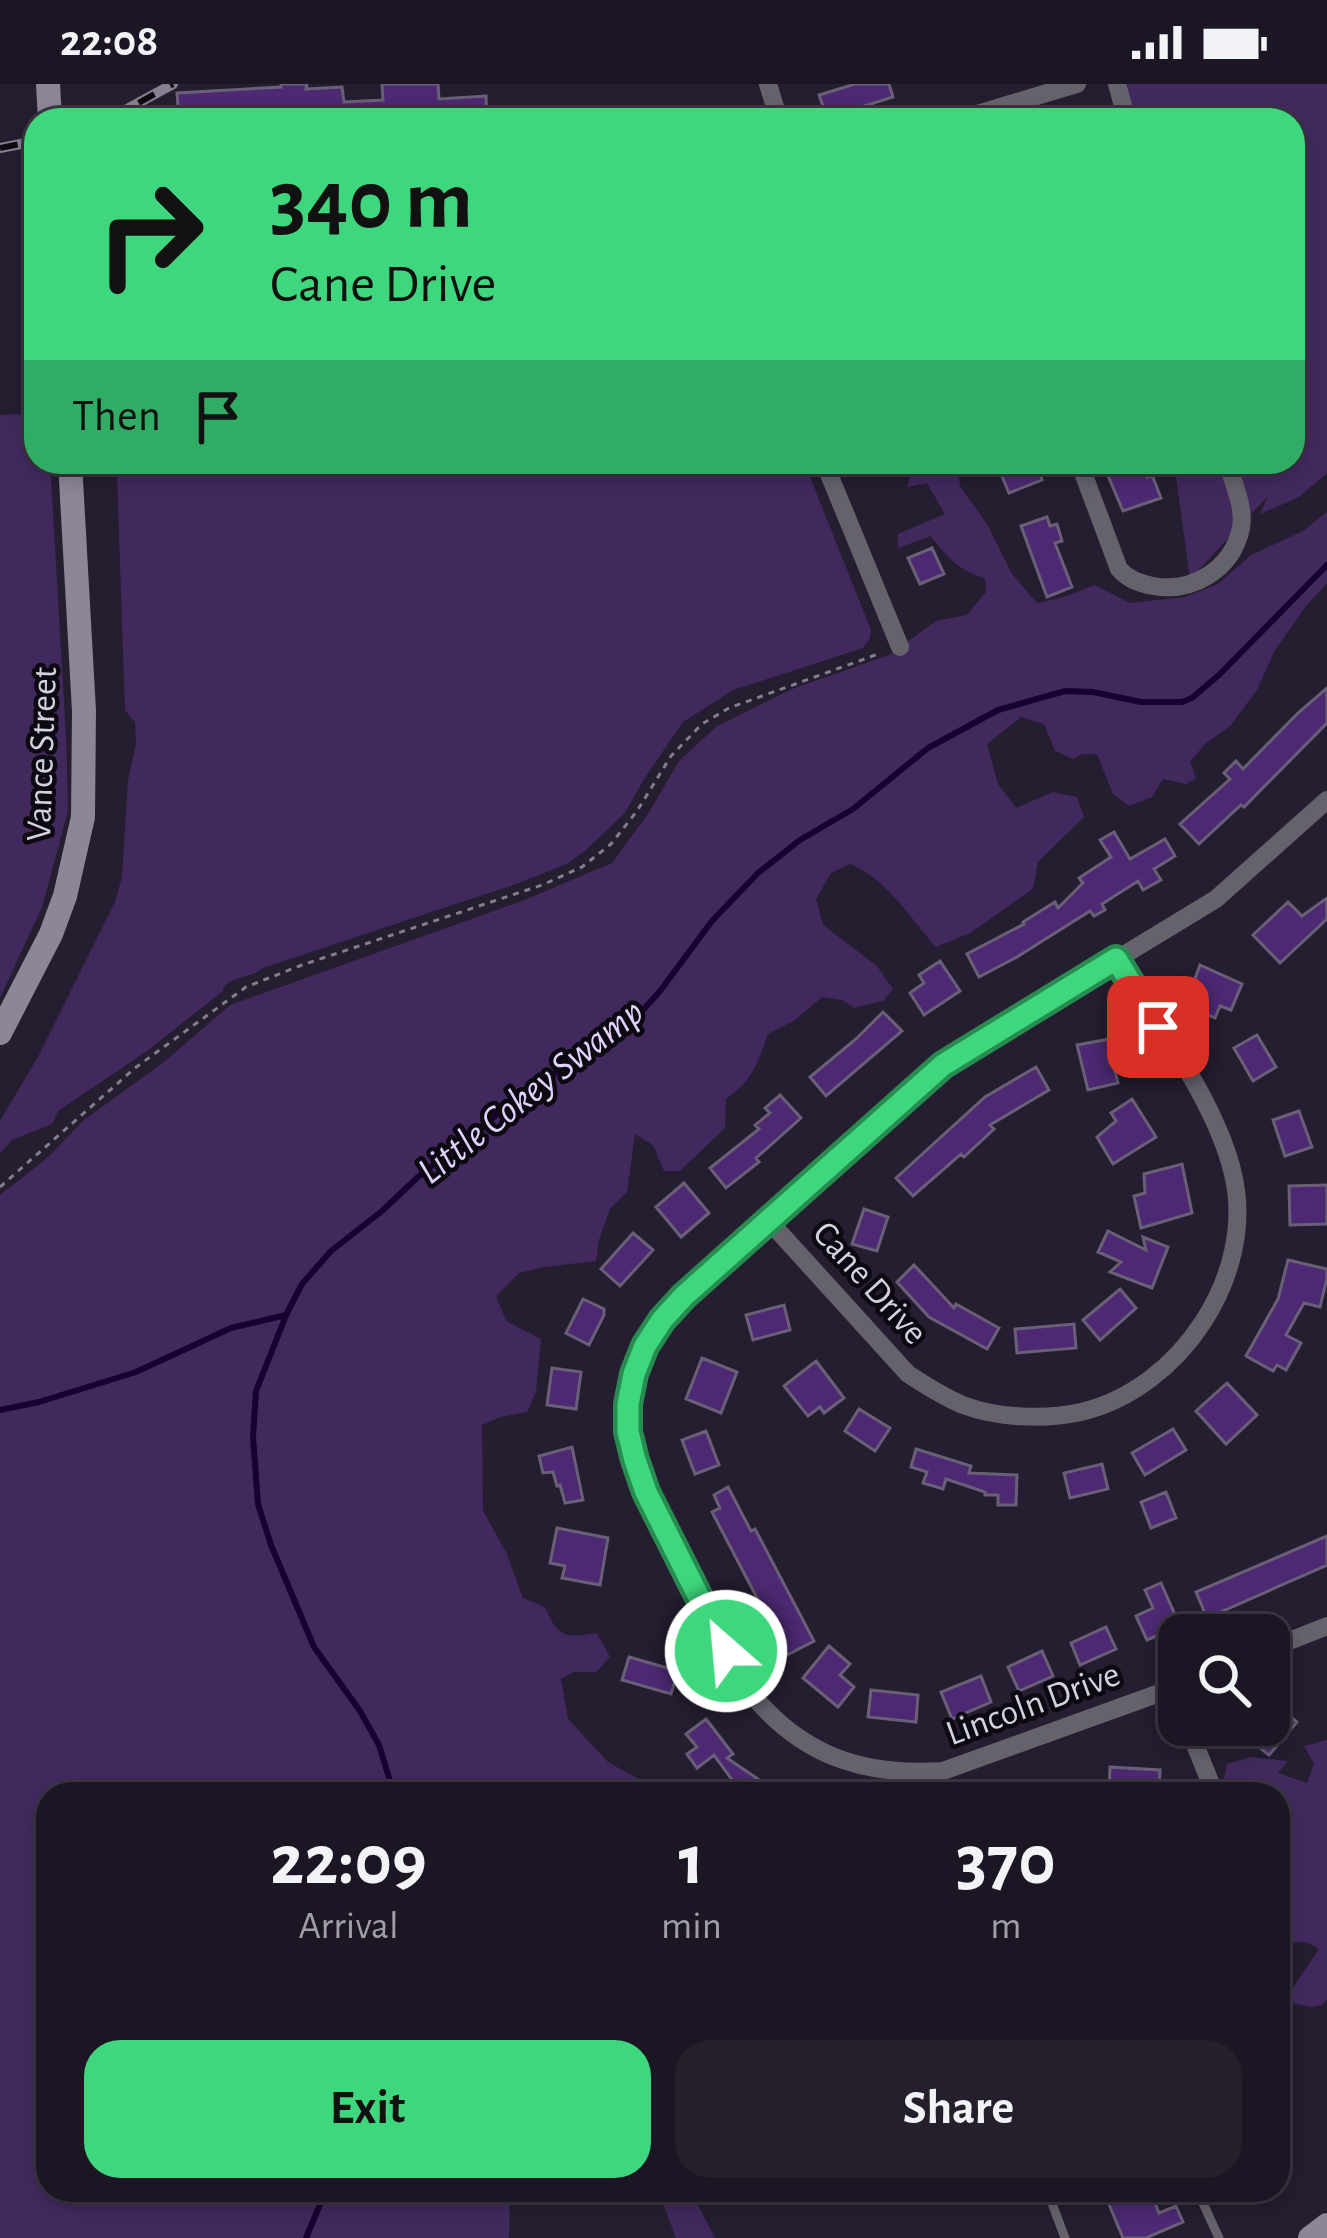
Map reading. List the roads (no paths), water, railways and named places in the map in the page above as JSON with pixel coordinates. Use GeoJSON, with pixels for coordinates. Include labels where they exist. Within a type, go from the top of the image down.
{"type":"FeatureCollection","features":[{"type":"Feature","properties":{"kind":"street"},"geometry":{"type":"LineString","coordinates":[[997,108],[1077,84]]}},
{"type":"Feature","properties":{"kind":"street","name":"Vance Street"},"geometry":{"type":"LineString","coordinates":[[0,1034],[52,934],[82,817],[84,711],[71,474]]}},
{"type":"Feature","properties":{"kind":"street"},"geometry":{"type":"LineString","coordinates":[[829,474],[900,647]]}},
{"type":"Feature","properties":{"kind":"street"},"geometry":{"type":"LineString","coordinates":[[1083,474],[1119,569],[1127,578],[1174,589],[1196,584],[1218,568],[1232,547],[1241,526],[1230,474]]}},
{"type":"Feature","properties":{"kind":"street","name":"Lincoln Drive"},"geometry":{"type":"LineString","coordinates":[[1158,1700],[943,1772],[872,1770],[839,1760],[782,1727],[742,1682],[646,1492],[628,1432],[628,1404],[639,1360],[662,1320],[943,1065],[1216,899],[1327,800]]}},
{"type":"Feature","properties":{"kind":"street","name":"Cane Drive"},"geometry":{"type":"LineString","coordinates":[[770,1222],[908,1374],[966,1406],[1001,1414],[1082,1412],[1150,1378],[1203,1325],[1221,1291],[1238,1217],[1234,1176],[1220,1135],[1201,1095],[1116,959]]}},
{"type":"Feature","properties":{"kind":"street"},"geometry":{"type":"LineString","coordinates":[[1290,1641],[1327,1626]]}},
{"type":"Feature","properties":{"kind":"street"},"geometry":{"type":"LineString","coordinates":[[1195,1746],[1209,1782]]}},
{"type":"Feature","properties":{"kind":"street"},"geometry":{"type":"LineString","coordinates":[[1310,2238],[1327,2225]]}},
{"type":"Feature","properties":{"kind":"lane"},"geometry":{"type":"LineString","coordinates":[[1052,2202],[1065,2238]]}},
{"type":"Feature","properties":{"kind":"lane"},"geometry":{"type":"LineString","coordinates":[[1202,2202],[1219,2238]]}},
{"type":"Feature","properties":{"kind":"waterway","name":"Little Cokey Swamp"},"geometry":{"type":"LineString","coordinates":[[390,1782],[379,1745],[360,1711],[314,1647],[258,1504],[253,1437],[256,1391],[302,1284],[331,1251],[419,1176],[533,1086],[604,1044],[635,1019],[712,921],[758,873],[800,840],[853,809],[928,748],[998,710],[1065,691],[1141,702],[1192,698],[1327,565]]}},
{"type":"Feature","properties":{"kind":"waterway"},"geometry":{"type":"LineString","coordinates":[[0,1410],[136,1372],[231,1328],[286,1315]]}},
{"type":"Feature","properties":{"kind":"waterway","name":"Little Cokey Swamp"},"geometry":{"type":"LineString","coordinates":[[306,2238],[321,2202]]}},
{"type":"Feature","properties":{"kind":"railway"},"geometry":{"type":"LineString","coordinates":[[129,108],[173,84]]}},
{"type":"Feature","properties":{"kind":"railway"},"geometry":{"type":"LineString","coordinates":[[0,148],[24,143]]}}]}
